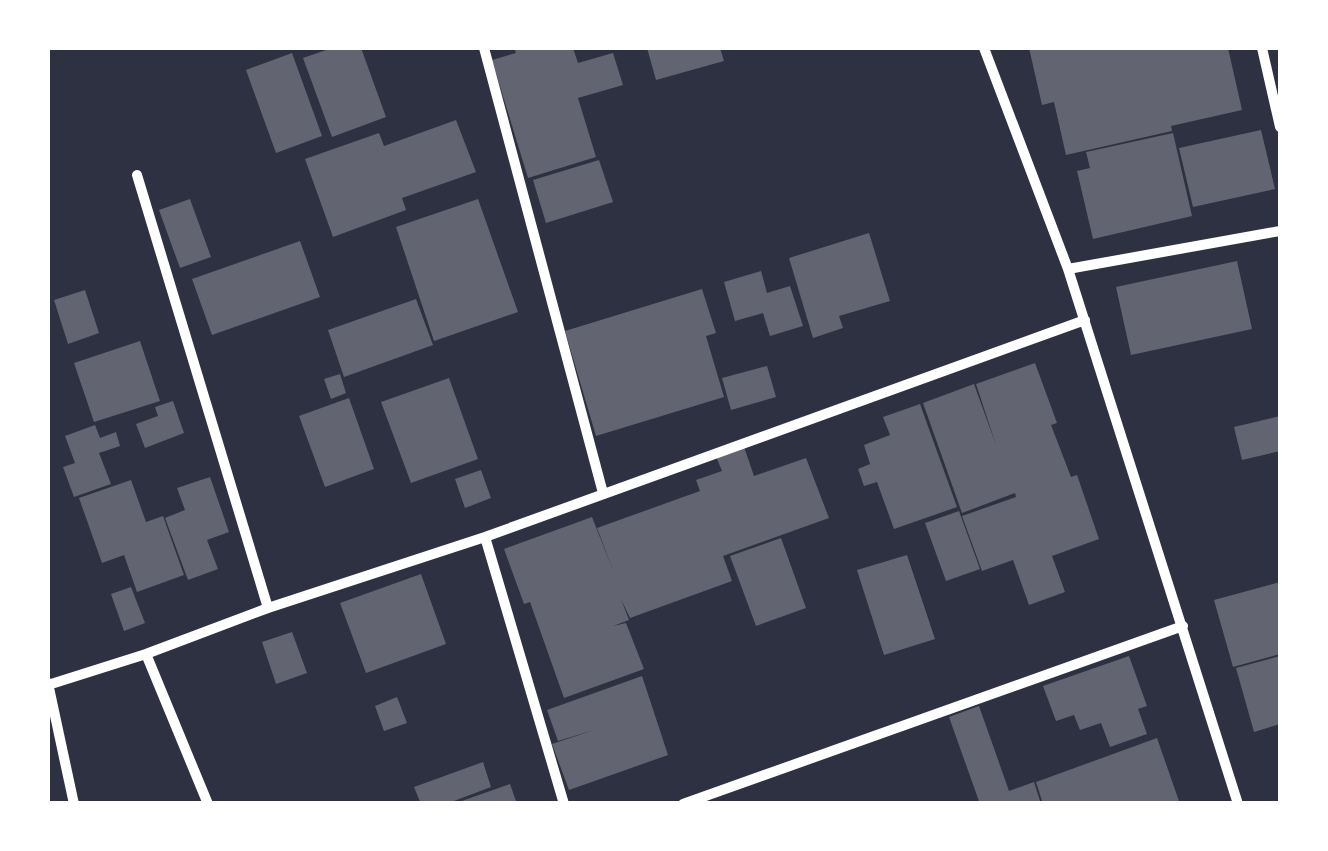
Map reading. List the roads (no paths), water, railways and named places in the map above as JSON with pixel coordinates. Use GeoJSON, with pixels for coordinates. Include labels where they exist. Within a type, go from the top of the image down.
{"type":"FeatureCollection","features":[{"type":"Feature","properties":{"kind":"street"},"geometry":{"type":"LineString","coordinates":[[484,48],[604,493]]}},
{"type":"Feature","properties":{"kind":"street"},"geometry":{"type":"LineString","coordinates":[[984,48],[1068,269],[1238,804]]}},
{"type":"Feature","properties":{"kind":"street"},"geometry":{"type":"LineString","coordinates":[[1262,48],[1280,127]]}},
{"type":"Feature","properties":{"kind":"street"},"geometry":{"type":"LineString","coordinates":[[137,175],[268,608]]}},
{"type":"Feature","properties":{"kind":"street"},"geometry":{"type":"LineString","coordinates":[[1068,269],[1280,231]]}},
{"type":"Feature","properties":{"kind":"street"},"geometry":{"type":"LineString","coordinates":[[74,804],[48,684],[484,537],[1085,320]]}},
{"type":"Feature","properties":{"kind":"street"},"geometry":{"type":"LineString","coordinates":[[484,537],[564,804]]}},
{"type":"Feature","properties":{"kind":"street"},"geometry":{"type":"LineString","coordinates":[[683,804],[1183,626]]}},
{"type":"Feature","properties":{"kind":"street"},"geometry":{"type":"LineString","coordinates":[[146,654],[208,804]]}}]}
